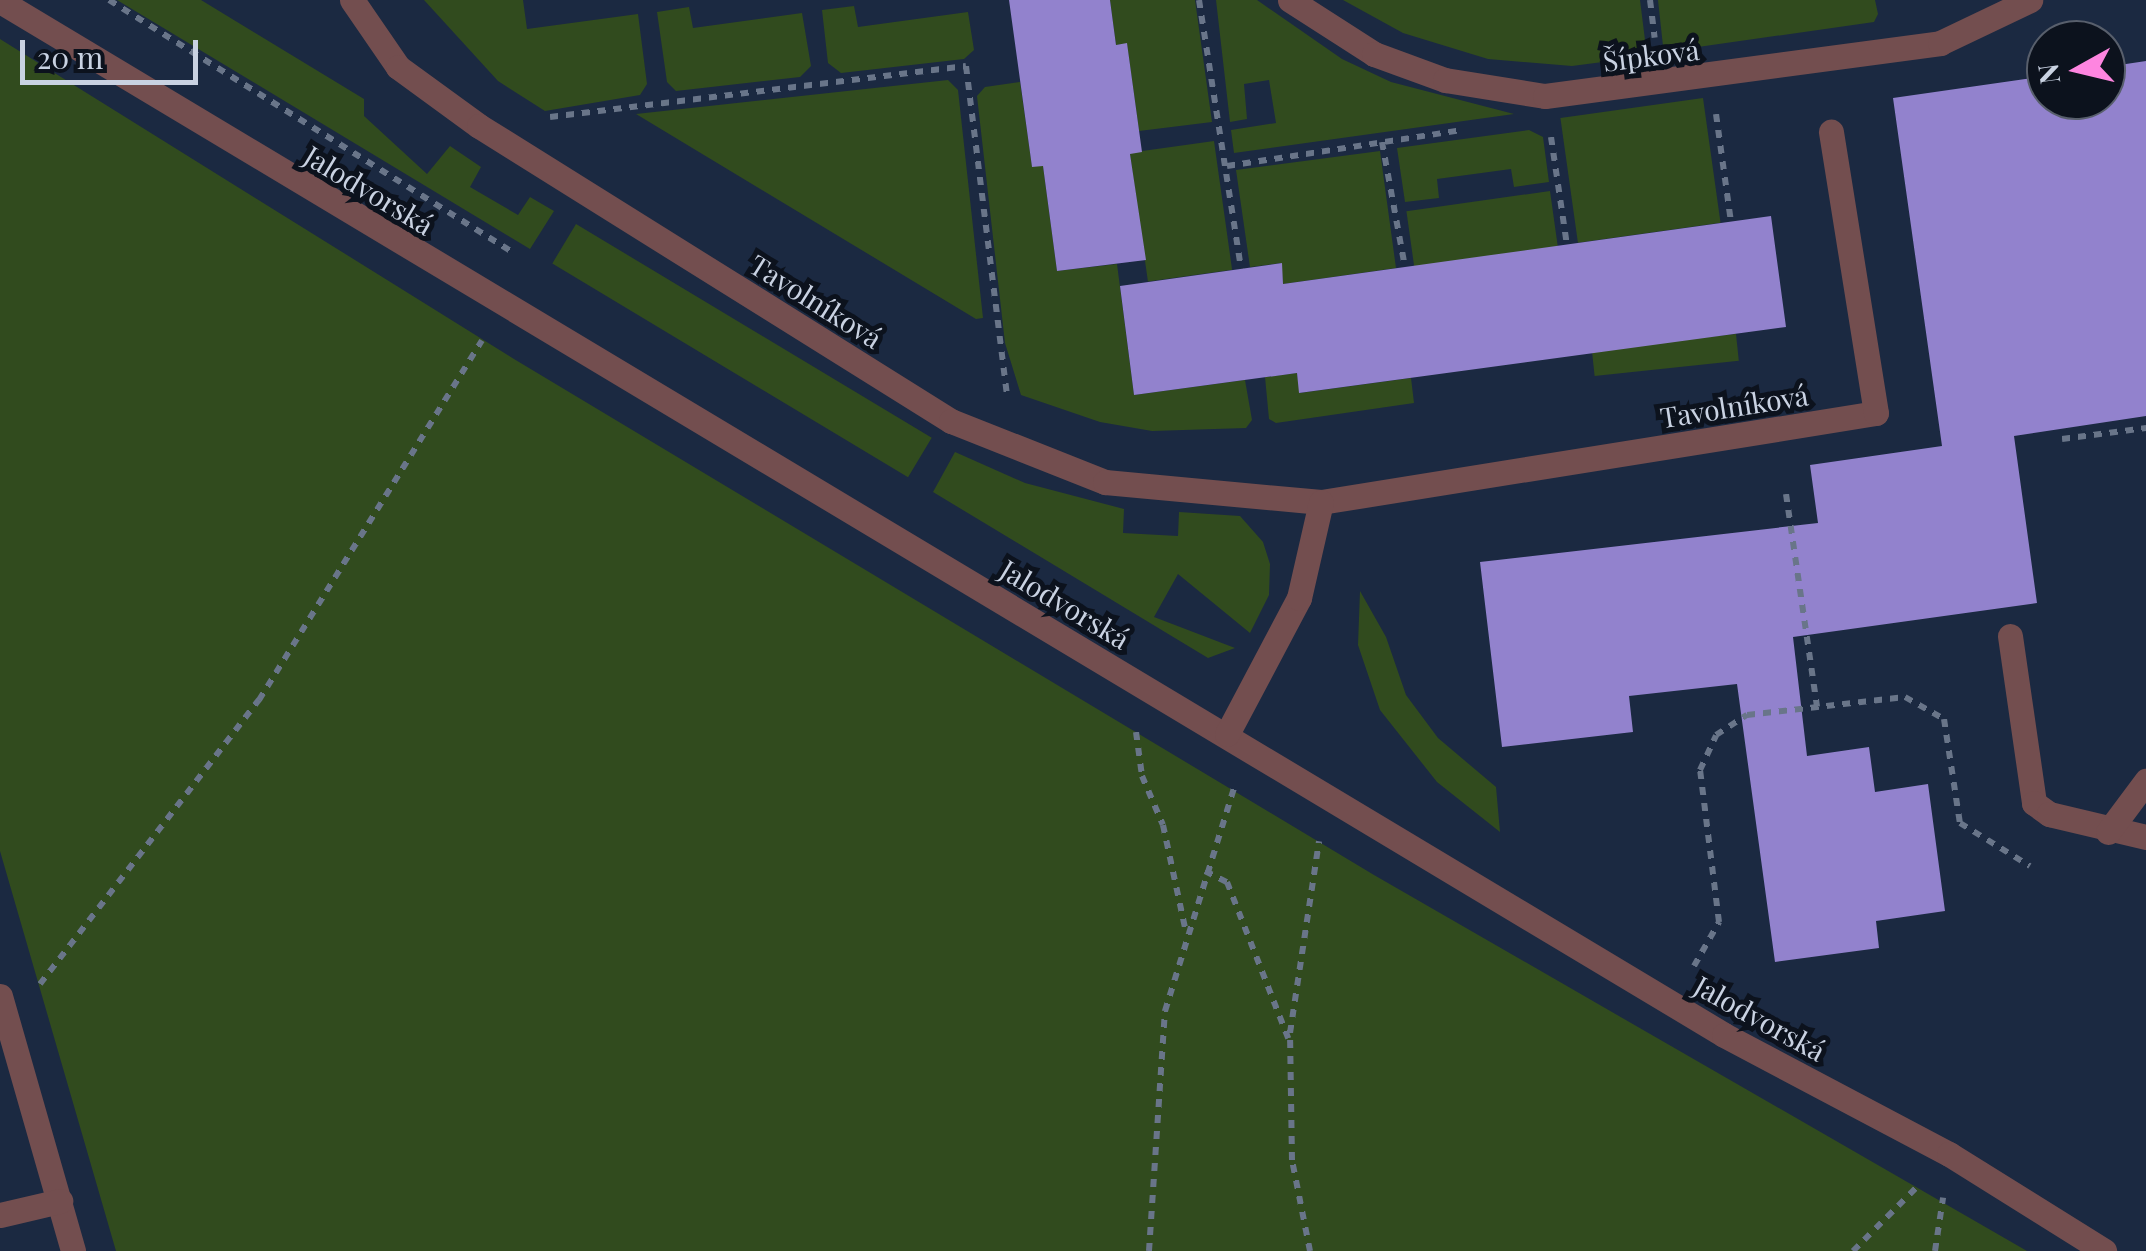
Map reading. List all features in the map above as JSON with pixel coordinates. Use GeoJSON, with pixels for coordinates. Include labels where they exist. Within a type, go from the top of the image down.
{"type":"FeatureCollection","features":[{"type":"Feature","properties":{"kind":"street","name":"Jalodvorská"},"geometry":{"type":"LineString","coordinates":[[0,0],[503,307],[1238,741],[1724,1035],[1949,1154],[2104,1251]]}},
{"type":"Feature","properties":{"kind":"street","name":"Tavolníková"},"geometry":{"type":"LineString","coordinates":[[352,0],[398,68],[479,126],[951,421],[1014,451],[1105,482],[1321,502],[1876,413],[1831,132]]}},
{"type":"Feature","properties":{"kind":"street","name":"Šípková"},"geometry":{"type":"LineString","coordinates":[[1290,0],[1374,54],[1445,80],[1545,96],[1712,78],[1940,44],[2030,0]]}},
{"type":"Feature","properties":{"kind":"street"},"geometry":{"type":"LineString","coordinates":[[1238,741],[1298,598],[1321,502]]}},
{"type":"Feature","properties":{"kind":"street"},"geometry":{"type":"LineString","coordinates":[[2010,636],[2034,803],[2049,814],[2108,832],[2146,837]]}},
{"type":"Feature","properties":{"kind":"street"},"geometry":{"type":"LineString","coordinates":[[2108,832],[2146,782]]}},
{"type":"Feature","properties":{"kind":"street"},"geometry":{"type":"LineString","coordinates":[[0,996],[73,1251]]}},
{"type":"Feature","properties":{"kind":"street"},"geometry":{"type":"LineString","coordinates":[[0,1216],[60,1201]]}},
{"type":"Feature","properties":{"kind":"path"},"geometry":{"type":"LineString","coordinates":[[1199,0],[1241,268]]}},
{"type":"Feature","properties":{"kind":"path"},"geometry":{"type":"LineString","coordinates":[[479,126],[966,66],[1014,451]]}},
{"type":"Feature","properties":{"kind":"path"},"geometry":{"type":"LineString","coordinates":[[1712,78],[1731,222]]}},
{"type":"Feature","properties":{"kind":"path"},"geometry":{"type":"LineString","coordinates":[[1545,96],[1567,245]]}},
{"type":"Feature","properties":{"kind":"path"},"geometry":{"type":"LineString","coordinates":[[1227,166],[1470,129]]}},
{"type":"Feature","properties":{"kind":"path"},"geometry":{"type":"LineString","coordinates":[[1382,142],[1405,267]]}},
{"type":"Feature","properties":{"kind":"path"},"geometry":{"type":"LineString","coordinates":[[8,1024],[259,700],[503,307]]}},
{"type":"Feature","properties":{"kind":"path"},"geometry":{"type":"LineString","coordinates":[[2062,438],[2146,428]]}},
{"type":"Feature","properties":{"kind":"path"},"geometry":{"type":"LineString","coordinates":[[1786,494],[1817,707]]}},
{"type":"Feature","properties":{"kind":"path"},"geometry":{"type":"LineString","coordinates":[[1140,684],[1136,728],[1142,776],[1162,825],[1187,934]]}},
{"type":"Feature","properties":{"kind":"path"},"geometry":{"type":"LineString","coordinates":[[1694,966],[1719,922],[1700,770],[1716,735],[1747,716],[1904,697],[1944,719],[1960,824],[2030,866]]}},
{"type":"Feature","properties":{"kind":"path"},"geometry":{"type":"LineString","coordinates":[[1149,1251],[1164,1011],[1238,741]]}},
{"type":"Feature","properties":{"kind":"path"},"geometry":{"type":"LineString","coordinates":[[1310,1251],[1292,1160],[1290,1044],[1326,794]]}},
{"type":"Feature","properties":{"kind":"path"},"geometry":{"type":"LineString","coordinates":[[1205,871],[1226,882],[1290,1044]]}},
{"type":"Feature","properties":{"kind":"path"},"geometry":{"type":"LineString","coordinates":[[1852,1251],[1949,1154]]}},
{"type":"Feature","properties":{"kind":"green space"},"geometry":{"type":"Polygon","coordinates":[[[117,0],[201,0],[364,99],[364,116],[427,174],[450,146],[481,167],[470,187],[518,215],[530,197],[554,211],[530,249],[117,0]]]}},
{"type":"Feature","properties":{"kind":"green space"},"geometry":{"type":"Polygon","coordinates":[[[424,0],[523,0],[527,29],[638,14],[647,84],[640,95],[545,111],[498,81],[424,0]]]}},
{"type":"Feature","properties":{"kind":"green space"},"geometry":{"type":"Polygon","coordinates":[[[1110,0],[1195,0],[1212,122],[1139,131],[1127,44],[1116,45],[1110,0]]]}},
{"type":"Feature","properties":{"kind":"green space"},"geometry":{"type":"Polygon","coordinates":[[[1216,0],[1257,0],[1342,59],[1391,82],[1514,114],[1234,153],[1231,130],[1276,123],[1269,80],[1244,84],[1247,119],[1230,122],[1216,0]]]}},
{"type":"Feature","properties":{"kind":"green space"},"geometry":{"type":"Polygon","coordinates":[[[1343,0],[1640,0],[1646,48],[1641,57],[1572,66],[1488,59],[1403,33],[1343,0]]]}},
{"type":"Feature","properties":{"kind":"green space"},"geometry":{"type":"Polygon","coordinates":[[[1658,0],[1875,0],[1878,14],[1874,22],[1670,51],[1663,46],[1658,0]]]}},
{"type":"Feature","properties":{"kind":"green space"},"geometry":{"type":"Polygon","coordinates":[[[854,6],[858,27],[968,12],[974,50],[964,59],[841,73],[828,63],[822,10],[854,6]]]}},
{"type":"Feature","properties":{"kind":"green space"},"geometry":{"type":"Polygon","coordinates":[[[689,7],[693,28],[802,13],[811,66],[800,77],[676,91],[667,82],[657,12],[689,7]]]}},
{"type":"Feature","properties":{"kind":"green space"},"geometry":{"type":"Polygon","coordinates":[[[0,39],[514,359],[1374,875],[2027,1251],[116,1251],[0,851],[0,39]]]}},
{"type":"Feature","properties":{"kind":"green space"},"geometry":{"type":"Polygon","coordinates":[[[948,80],[958,90],[983,318],[976,319],[636,114],[948,80]]]}},
{"type":"Feature","properties":{"kind":"green space"},"geometry":{"type":"Polygon","coordinates":[[[1020,82],[1032,166],[1043,166],[1057,271],[1117,264],[1134,395],[1245,380],[1252,420],[1246,428],[1152,431],[1100,422],[1021,395],[1005,343],[977,96],[985,87],[1020,82]]]}},
{"type":"Feature","properties":{"kind":"green space"},"geometry":{"type":"Polygon","coordinates":[[[1703,98],[1721,223],[1578,243],[1560,118],[1703,98]]]}},
{"type":"Feature","properties":{"kind":"green space"},"geometry":{"type":"Polygon","coordinates":[[[1529,130],[1543,137],[1549,182],[1514,187],[1511,169],[1437,179],[1439,198],[1405,202],[1397,148],[1529,130]]]}},
{"type":"Feature","properties":{"kind":"green space"},"geometry":{"type":"Polygon","coordinates":[[[1214,141],[1232,270],[1148,282],[1130,153],[1214,141]]]}},
{"type":"Feature","properties":{"kind":"green space"},"geometry":{"type":"Polygon","coordinates":[[[1380,151],[1396,268],[1283,284],[1281,263],[1250,267],[1236,170],[1380,151]]]}},
{"type":"Feature","properties":{"kind":"green space"},"geometry":{"type":"Polygon","coordinates":[[[1550,191],[1558,246],[1414,267],[1406,211],[1550,191]]]}},
{"type":"Feature","properties":{"kind":"green space"},"geometry":{"type":"Polygon","coordinates":[[[576,224],[932,438],[908,477],[552,263],[576,224]]]}},
{"type":"Feature","properties":{"kind":"green space"},"geometry":{"type":"Polygon","coordinates":[[[1736,334],[1739,361],[1595,376],[1592,349],[1736,334]]]}},
{"type":"Feature","properties":{"kind":"green space"},"geometry":{"type":"Polygon","coordinates":[[[1297,373],[1300,393],[1411,378],[1414,403],[1276,423],[1269,419],[1265,377],[1297,373]]]}},
{"type":"Feature","properties":{"kind":"green space"},"geometry":{"type":"Polygon","coordinates":[[[955,452],[1025,483],[1124,509],[1123,533],[1178,536],[1179,512],[1240,516],[1263,542],[1270,564],[1269,595],[1250,633],[1178,574],[1154,617],[1235,648],[1208,658],[933,492],[955,452]]]}},
{"type":"Feature","properties":{"kind":"green space"},"geometry":{"type":"Polygon","coordinates":[[[1360,591],[1386,637],[1406,695],[1438,738],[1496,787],[1500,832],[1437,782],[1380,710],[1358,645],[1360,591]]]}},
{"type":"Feature","properties":{"kind":"building"},"geometry":{"type":"Polygon","coordinates":[[[1009,0],[1110,0],[1116,45],[1127,43],[1142,152],[1130,154],[1146,260],[1057,271],[1043,166],[1032,167],[1009,0]]]}},
{"type":"Feature","properties":{"kind":"building"},"geometry":{"type":"Polygon","coordinates":[[[2146,61],[2146,416],[2014,436],[2037,603],[1793,637],[1807,756],[1869,747],[1875,792],[1928,784],[1945,911],[1876,921],[1879,948],[1775,962],[1737,684],[1629,696],[1633,732],[1502,747],[1480,562],[1818,523],[1810,465],[1942,446],[1893,98],[2026,79],[2026,120],[2126,120],[2126,64],[2146,61]]]}},
{"type":"Feature","properties":{"kind":"building"},"geometry":{"type":"Polygon","coordinates":[[[1771,216],[1786,327],[1299,393],[1297,373],[1134,395],[1120,286],[1282,263],[1283,284],[1771,216]]]}}]}
